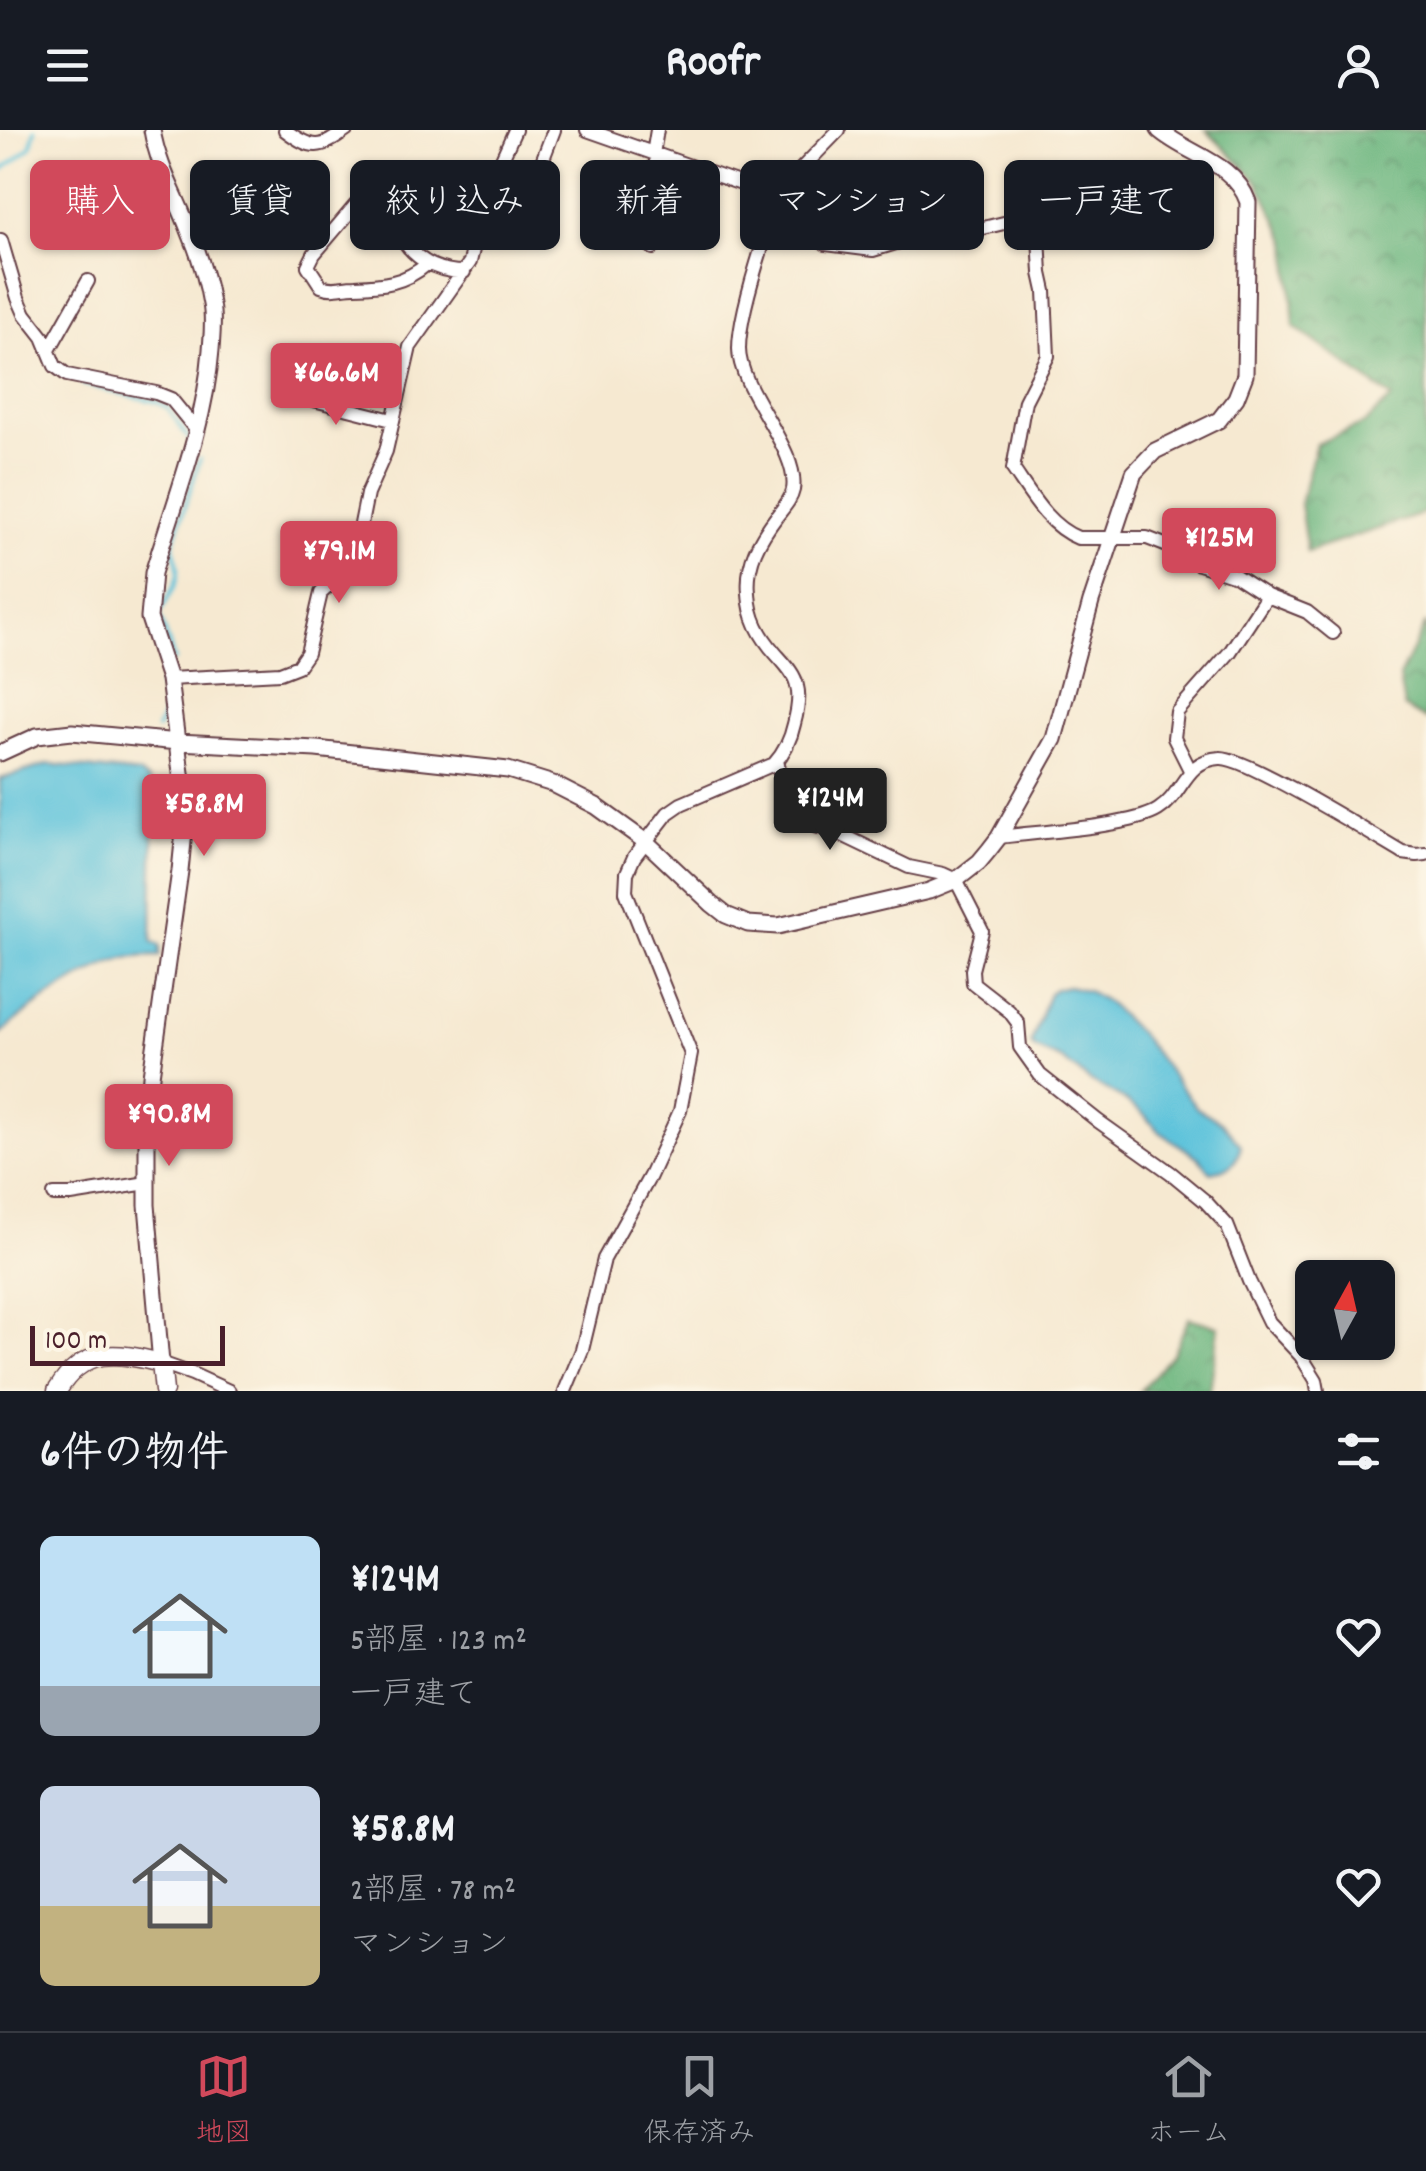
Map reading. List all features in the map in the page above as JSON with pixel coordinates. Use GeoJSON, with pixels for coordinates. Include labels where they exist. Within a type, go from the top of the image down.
{"type":"FeatureCollection","features":[{"type":"Feature","properties":{"kind":"main road"},"geometry":{"type":"LineString","coordinates":[[57,1391],[69,1371],[100,1355],[128,1354],[161,1362],[164,1391]]}},
{"type":"Feature","properties":{"kind":"street"},"geometry":{"type":"LineString","coordinates":[[152,130],[164,176],[195,246],[212,308],[210,366],[197,431],[150,590],[150,618],[169,679],[186,812],[151,1076],[147,1134],[150,1243],[161,1362],[229,1391]]}},
{"type":"Feature","properties":{"kind":"street"},"geometry":{"type":"LineString","coordinates":[[285,130],[315,146],[347,130]]}},
{"type":"Feature","properties":{"kind":"street"},"geometry":{"type":"LineString","coordinates":[[169,679],[280,673],[298,666],[307,653],[321,593],[354,564],[367,494],[386,451],[410,348],[470,262],[496,170],[516,130]]}},
{"type":"Feature","properties":{"kind":"street"},"geometry":{"type":"LineString","coordinates":[[543,160],[554,130]]}},
{"type":"Feature","properties":{"kind":"street"},"geometry":{"type":"LineString","coordinates":[[587,130],[740,184]]}},
{"type":"Feature","properties":{"kind":"street"},"geometry":{"type":"LineString","coordinates":[[654,160],[658,130]]}},
{"type":"Feature","properties":{"kind":"street"},"geometry":{"type":"LineString","coordinates":[[811,160],[839,130]]}},
{"type":"Feature","properties":{"kind":"street"},"geometry":{"type":"LineString","coordinates":[[0,753],[37,736],[72,732],[178,742],[316,748],[508,770],[575,794],[596,806],[668,860],[726,915],[757,925],[778,926],[844,912],[929,891],[956,880],[979,862],[999,837],[1054,739],[1070,673],[1134,472],[1155,451],[1219,420],[1236,398],[1244,375],[1248,202],[1238,184],[1218,165],[1159,130]]}},
{"type":"Feature","properties":{"kind":"street"},"geometry":{"type":"LineString","coordinates":[[427,264],[390,284],[332,289],[321,286],[308,266],[314,254],[371,191],[384,198],[400,236],[427,264],[440,270],[464,272]]}},
{"type":"Feature","properties":{"kind":"street"},"geometry":{"type":"LineString","coordinates":[[984,228],[1016,220],[1039,236],[1048,356],[1025,401],[1013,469],[1038,505],[1068,534],[1078,538],[1157,540],[1199,564],[1236,576],[1267,596],[1307,612],[1333,633]]}},
{"type":"Feature","properties":{"kind":"street"},"geometry":{"type":"LineString","coordinates":[[1,240],[18,298],[43,337],[55,366],[67,375],[171,399],[197,431]]}},
{"type":"Feature","properties":{"kind":"street"},"geometry":{"type":"LineString","coordinates":[[565,1391],[582,1350],[604,1259],[650,1176],[680,1111],[691,1054],[626,892],[630,866],[668,813],[680,804],[769,767],[777,760],[794,728],[797,713],[797,685],[758,628],[749,602],[753,555],[759,540],[790,498],[793,479],[749,384],[738,349],[763,250]]}},
{"type":"Feature","properties":{"kind":"street"},"geometry":{"type":"LineString","coordinates":[[48,350],[88,281]]}},
{"type":"Feature","properties":{"kind":"street"},"geometry":{"type":"LineString","coordinates":[[290,394],[392,420]]}},
{"type":"Feature","properties":{"kind":"street"},"geometry":{"type":"LineString","coordinates":[[1190,770],[1174,738],[1178,712],[1230,652],[1267,596]]}},
{"type":"Feature","properties":{"kind":"street"},"geometry":{"type":"LineString","coordinates":[[999,837],[1150,814],[1174,795],[1190,770],[1222,758],[1235,760],[1284,785],[1404,854],[1426,854]]}},
{"type":"Feature","properties":{"kind":"street"},"geometry":{"type":"LineString","coordinates":[[777,760],[789,807],[798,822],[836,832],[909,867],[956,880],[982,931],[972,970],[973,984],[1009,1010],[1018,1023],[1020,1046],[1040,1075],[1170,1172],[1227,1225],[1269,1322],[1301,1356],[1316,1380],[1318,1391]]}},
{"type":"Feature","properties":{"kind":"street"},"geometry":{"type":"LineString","coordinates":[[54,1194],[147,1183]]}},
{"type":"Feature","properties":{"kind":"green space"},"geometry":{"type":"Polygon","coordinates":[[[1206,130],[1426,130],[1426,513],[1307,552],[1300,504],[1316,444],[1364,424],[1392,398],[1294,326],[1288,242],[1257,181],[1206,130]]]}},
{"type":"Feature","properties":{"kind":"green space"},"geometry":{"type":"Polygon","coordinates":[[[1426,623],[1426,720],[1404,707],[1399,677],[1426,623]]]}},
{"type":"Feature","properties":{"kind":"green space"},"geometry":{"type":"Polygon","coordinates":[[[1189,1318],[1219,1327],[1210,1391],[1140,1391],[1173,1353],[1189,1318]]]}},
{"type":"Feature","properties":{"kind":"water"},"geometry":{"type":"Polygon","coordinates":[[[49,764],[140,774],[149,781],[154,802],[152,941],[160,945],[160,956],[140,956],[106,965],[40,1003],[0,1035],[0,779],[49,764]]]}},
{"type":"Feature","properties":{"kind":"water"},"geometry":{"type":"Polygon","coordinates":[[[1068,986],[1088,991],[1108,1003],[1141,1035],[1197,1108],[1221,1122],[1241,1145],[1231,1165],[1210,1172],[1199,1158],[1160,1132],[1123,1099],[1061,1059],[1034,1048],[1031,1043],[1049,993],[1068,986]]]}},
{"type":"Feature","properties":{"kind":"waterway"},"geometry":{"type":"LineString","coordinates":[[0,172],[30,148],[35,130]]}},
{"type":"Feature","properties":{"kind":"waterway"},"geometry":{"type":"LineString","coordinates":[[83,384],[157,402],[168,408],[188,438]]}},
{"type":"Feature","properties":{"kind":"waterway"},"geometry":{"type":"LineString","coordinates":[[174,660],[159,614],[177,579],[173,544],[200,459]]}},
{"type":"Feature","properties":{"kind":"waterway"},"geometry":{"type":"LineString","coordinates":[[157,729],[164,708],[160,686]]}}]}
